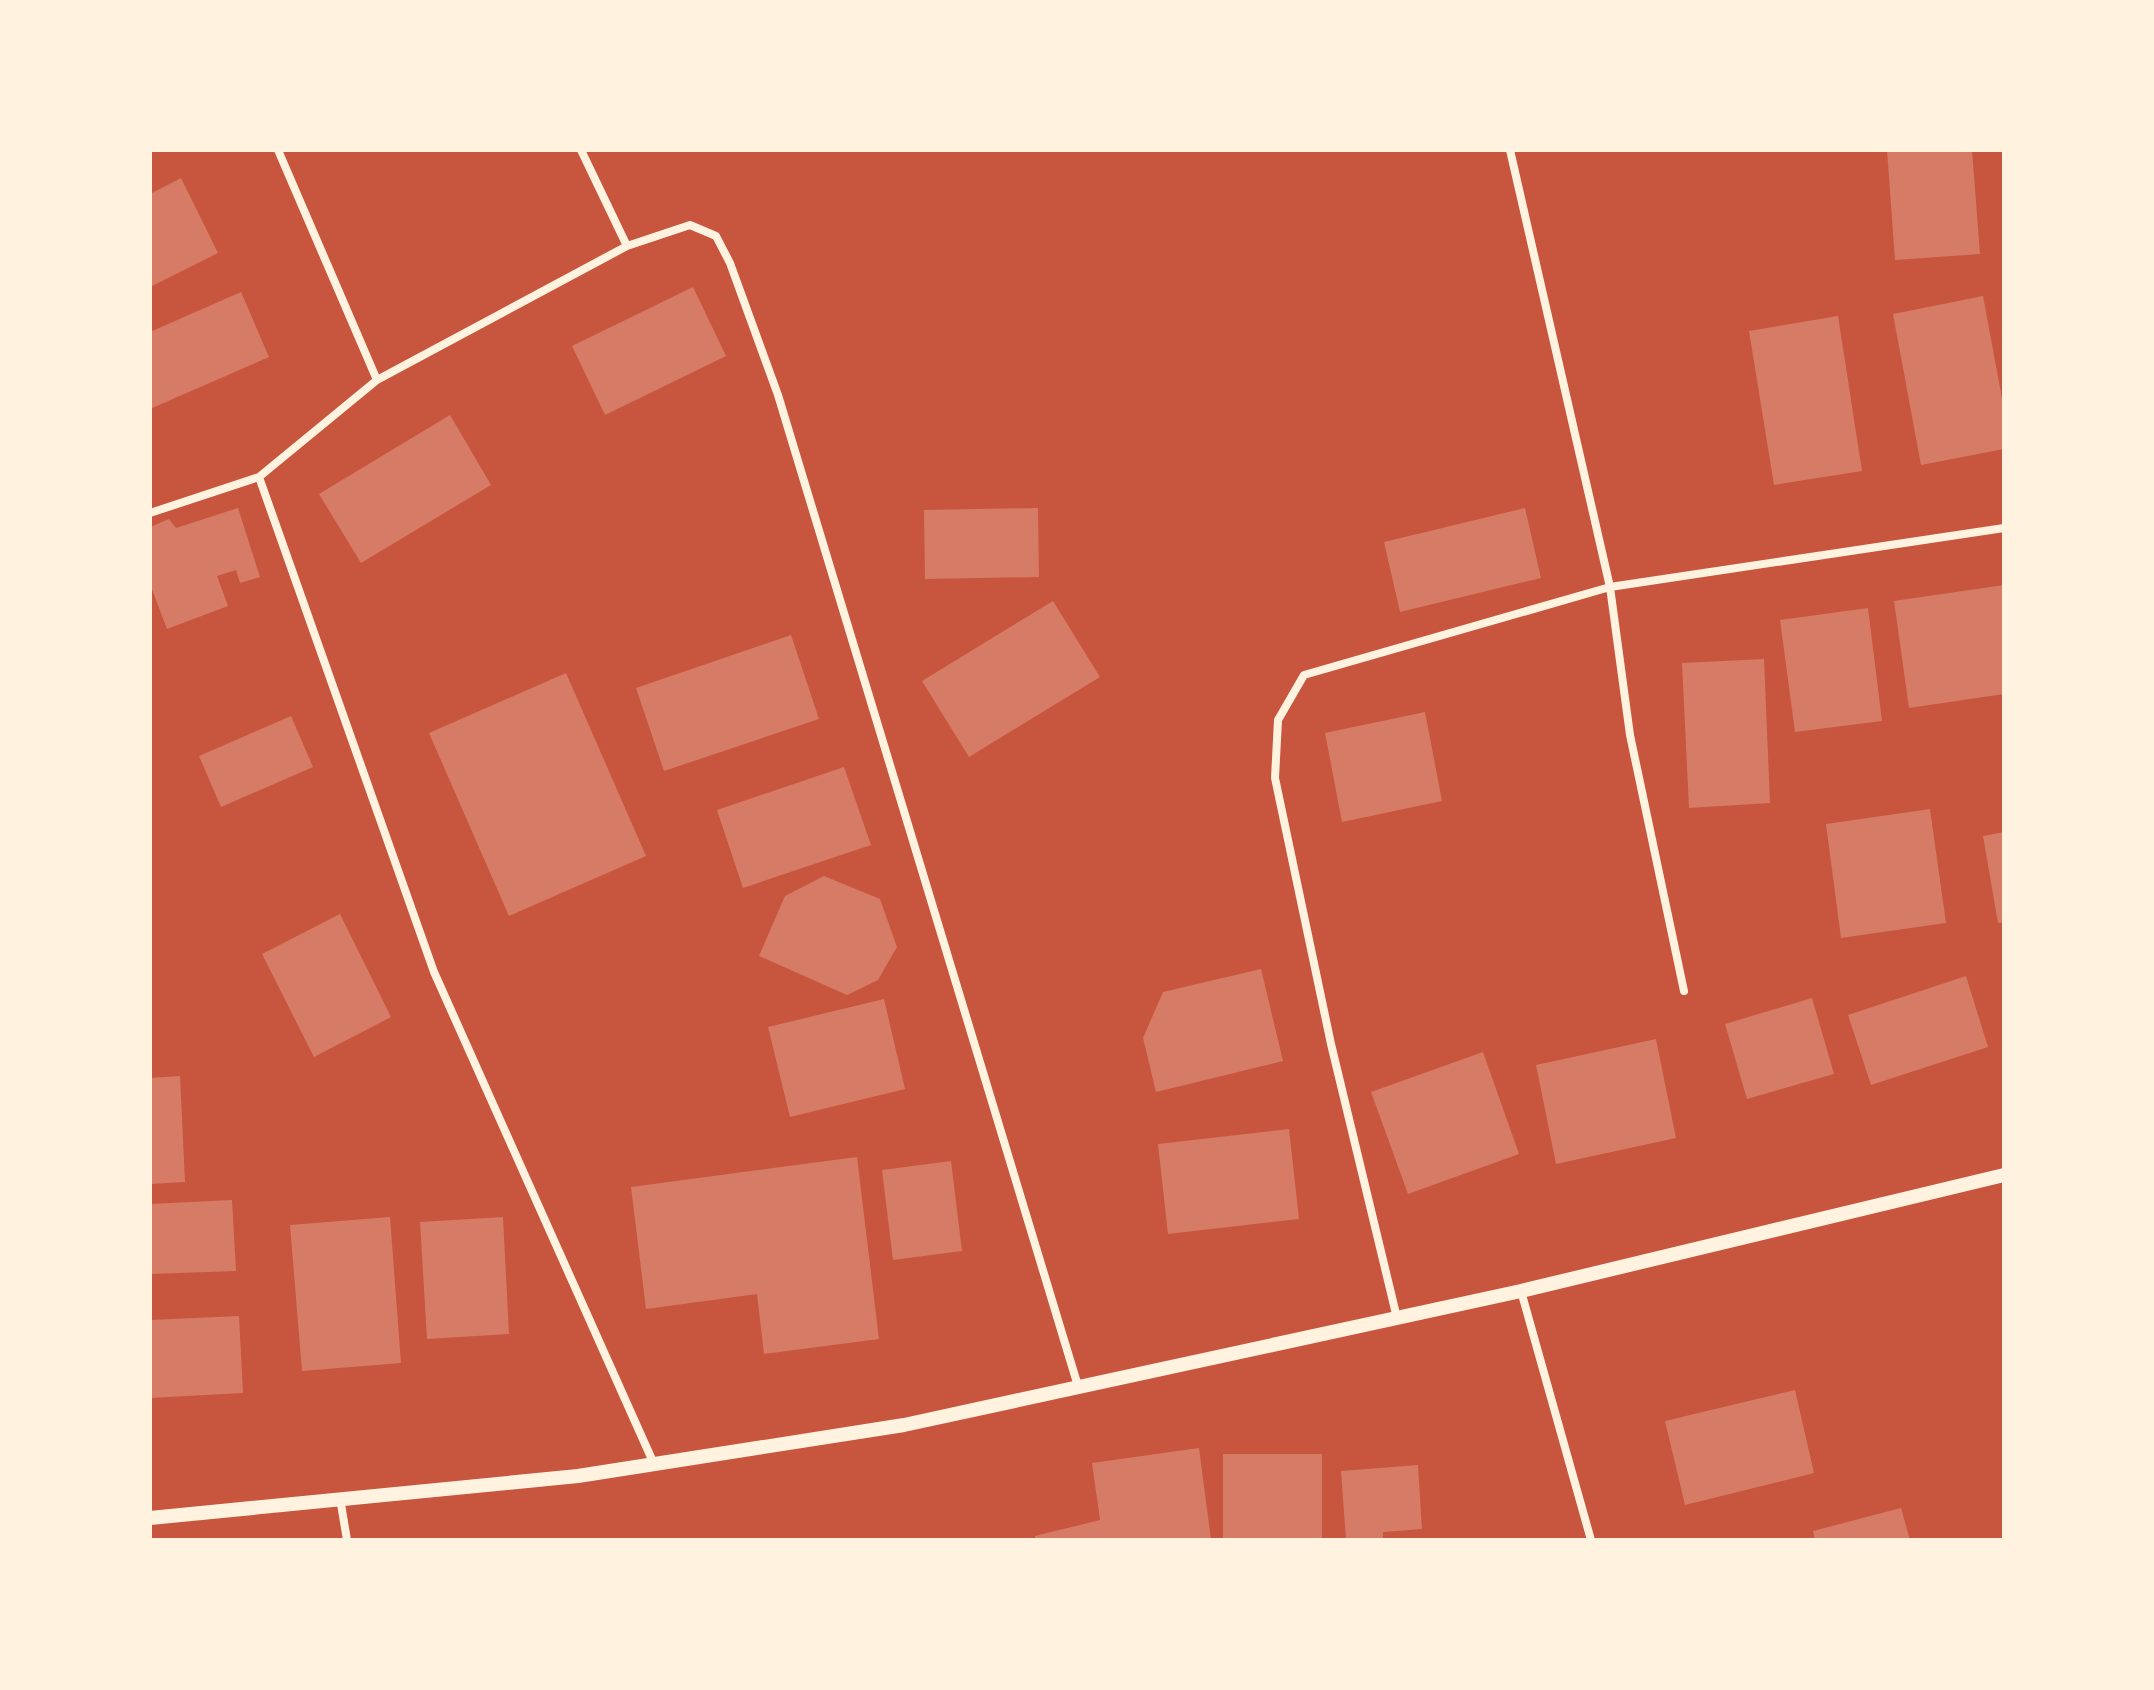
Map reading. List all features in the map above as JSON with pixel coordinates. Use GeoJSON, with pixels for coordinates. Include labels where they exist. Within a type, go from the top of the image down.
{"type":"FeatureCollection","features":[{"type":"Feature","properties":{"kind":"street"},"geometry":{"type":"LineString","coordinates":[[278,150],[377,380]]}},
{"type":"Feature","properties":{"kind":"street"},"geometry":{"type":"LineString","coordinates":[[581,150],[627,246]]}},
{"type":"Feature","properties":{"kind":"street"},"geometry":{"type":"LineString","coordinates":[[1510,150],[1610,587],[1630,735],[1684,991]]}},
{"type":"Feature","properties":{"kind":"street"},"geometry":{"type":"LineString","coordinates":[[150,513],[259,477],[377,380],[627,246],[690,225],[716,236],[730,263],[778,395],[1078,1386]]}},
{"type":"Feature","properties":{"kind":"street"},"geometry":{"type":"LineString","coordinates":[[259,477],[434,972],[654,1464]]}},
{"type":"Feature","properties":{"kind":"street"},"geometry":{"type":"LineString","coordinates":[[1397,1318],[1331,1044],[1275,778],[1278,720],[1304,675],[1610,587],[2004,528]]}},
{"type":"Feature","properties":{"kind":"street"},"geometry":{"type":"LineString","coordinates":[[150,1518],[578,1476],[904,1425],[1521,1291],[2004,1175]]}},
{"type":"Feature","properties":{"kind":"street"},"geometry":{"type":"LineString","coordinates":[[1521,1291],[1591,1540]]}},
{"type":"Feature","properties":{"kind":"street"},"geometry":{"type":"LineString","coordinates":[[340,1498],[347,1540]]}},
{"type":"Feature","properties":{"kind":"building"},"geometry":{"type":"Polygon","coordinates":[[[1887,150],[1972,150],[1980,254],[1895,260],[1887,150]]]}},
{"type":"Feature","properties":{"kind":"building"},"geometry":{"type":"Polygon","coordinates":[[[181,178],[218,253],[150,287],[150,194],[181,178]]]}},
{"type":"Feature","properties":{"kind":"building"},"geometry":{"type":"Polygon","coordinates":[[[693,287],[726,356],[605,415],[572,346],[693,287]]]}},
{"type":"Feature","properties":{"kind":"building"},"geometry":{"type":"Polygon","coordinates":[[[241,292],[269,357],[150,409],[150,332],[241,292]]]}},
{"type":"Feature","properties":{"kind":"building"},"geometry":{"type":"Polygon","coordinates":[[[1983,296],[2004,409],[2004,449],[1921,465],[1893,314],[1983,296]]]}},
{"type":"Feature","properties":{"kind":"building"},"geometry":{"type":"Polygon","coordinates":[[[1838,316],[1862,471],[1774,485],[1749,331],[1838,316]]]}},
{"type":"Feature","properties":{"kind":"building"},"geometry":{"type":"Polygon","coordinates":[[[450,415],[491,485],[361,563],[319,494],[450,415]]]}},
{"type":"Feature","properties":{"kind":"building"},"geometry":{"type":"Polygon","coordinates":[[[238,508],[260,577],[240,583],[236,570],[217,576],[228,606],[167,629],[150,584],[150,527],[169,519],[176,528],[238,508]]]}},
{"type":"Feature","properties":{"kind":"building"},"geometry":{"type":"Polygon","coordinates":[[[1038,508],[1039,577],[925,579],[924,510],[1038,508]]]}},
{"type":"Feature","properties":{"kind":"building"},"geometry":{"type":"Polygon","coordinates":[[[1525,508],[1541,578],[1400,612],[1384,542],[1525,508]]]}},
{"type":"Feature","properties":{"kind":"building"},"geometry":{"type":"Polygon","coordinates":[[[2004,585],[2004,694],[1909,708],[1894,601],[2004,585]]]}},
{"type":"Feature","properties":{"kind":"building"},"geometry":{"type":"Polygon","coordinates":[[[1053,601],[1100,677],[969,757],[922,681],[1053,601]]]}},
{"type":"Feature","properties":{"kind":"building"},"geometry":{"type":"Polygon","coordinates":[[[1868,608],[1882,721],[1795,732],[1780,620],[1868,608]]]}},
{"type":"Feature","properties":{"kind":"building"},"geometry":{"type":"Polygon","coordinates":[[[791,635],[819,719],[664,771],[636,688],[791,635]]]}},
{"type":"Feature","properties":{"kind":"building"},"geometry":{"type":"Polygon","coordinates":[[[1764,659],[1770,803],[1689,808],[1682,663],[1764,659]]]}},
{"type":"Feature","properties":{"kind":"building"},"geometry":{"type":"Polygon","coordinates":[[[566,673],[646,856],[509,916],[429,733],[566,673]]]}},
{"type":"Feature","properties":{"kind":"building"},"geometry":{"type":"Polygon","coordinates":[[[1425,712],[1442,801],[1342,822],[1325,733],[1425,712]]]}},
{"type":"Feature","properties":{"kind":"building"},"geometry":{"type":"Polygon","coordinates":[[[291,716],[313,767],[221,807],[199,756],[291,716]]]}},
{"type":"Feature","properties":{"kind":"building"},"geometry":{"type":"Polygon","coordinates":[[[844,767],[871,845],[743,888],[717,810],[844,767]]]}},
{"type":"Feature","properties":{"kind":"building"},"geometry":{"type":"Polygon","coordinates":[[[1930,809],[1946,923],[1841,938],[1826,824],[1930,809]]]}},
{"type":"Feature","properties":{"kind":"building"},"geometry":{"type":"Polygon","coordinates":[[[2004,832],[2004,922],[1998,923],[1983,836],[2004,832]]]}},
{"type":"Feature","properties":{"kind":"building"},"geometry":{"type":"Polygon","coordinates":[[[824,876],[880,899],[897,947],[878,980],[847,995],[759,956],[785,896],[824,876]]]}},
{"type":"Feature","properties":{"kind":"building"},"geometry":{"type":"Polygon","coordinates":[[[340,914],[391,1017],[314,1057],[262,954],[340,914]]]}},
{"type":"Feature","properties":{"kind":"building"},"geometry":{"type":"Polygon","coordinates":[[[1261,969],[1283,1061],[1156,1092],[1143,1038],[1163,992],[1261,969]]]}},
{"type":"Feature","properties":{"kind":"building"},"geometry":{"type":"Polygon","coordinates":[[[1966,976],[1988,1047],[1871,1085],[1848,1015],[1966,976]]]}},
{"type":"Feature","properties":{"kind":"building"},"geometry":{"type":"Polygon","coordinates":[[[1812,998],[1834,1074],[1747,1099],[1725,1024],[1812,998]]]}},
{"type":"Feature","properties":{"kind":"building"},"geometry":{"type":"Polygon","coordinates":[[[884,999],[905,1089],[790,1117],[768,1027],[884,999]]]}},
{"type":"Feature","properties":{"kind":"building"},"geometry":{"type":"Polygon","coordinates":[[[1656,1039],[1676,1138],[1556,1164],[1536,1065],[1656,1039]]]}},
{"type":"Feature","properties":{"kind":"building"},"geometry":{"type":"Polygon","coordinates":[[[1483,1052],[1519,1154],[1408,1194],[1371,1092],[1483,1052]]]}},
{"type":"Feature","properties":{"kind":"building"},"geometry":{"type":"Polygon","coordinates":[[[180,1076],[185,1182],[150,1184],[150,1078],[180,1076]]]}},
{"type":"Feature","properties":{"kind":"building"},"geometry":{"type":"Polygon","coordinates":[[[1289,1129],[1299,1219],[1168,1234],[1158,1144],[1289,1129]]]}},
{"type":"Feature","properties":{"kind":"building"},"geometry":{"type":"Polygon","coordinates":[[[857,1157],[879,1339],[764,1354],[757,1294],[646,1309],[631,1187],[857,1157]]]}},
{"type":"Feature","properties":{"kind":"building"},"geometry":{"type":"Polygon","coordinates":[[[951,1161],[962,1251],[893,1260],[882,1170],[951,1161]]]}},
{"type":"Feature","properties":{"kind":"building"},"geometry":{"type":"Polygon","coordinates":[[[232,1200],[236,1271],[150,1274],[150,1204],[232,1200]]]}},
{"type":"Feature","properties":{"kind":"building"},"geometry":{"type":"Polygon","coordinates":[[[390,1217],[401,1363],[302,1371],[290,1225],[390,1217]]]}},
{"type":"Feature","properties":{"kind":"building"},"geometry":{"type":"Polygon","coordinates":[[[503,1217],[509,1334],[427,1339],[420,1222],[503,1217]]]}},
{"type":"Feature","properties":{"kind":"building"},"geometry":{"type":"Polygon","coordinates":[[[239,1316],[243,1393],[150,1398],[150,1320],[239,1316]]]}},
{"type":"Feature","properties":{"kind":"building"},"geometry":{"type":"Polygon","coordinates":[[[1795,1390],[1814,1473],[1685,1505],[1665,1421],[1795,1390]]]}},
{"type":"Feature","properties":{"kind":"building"},"geometry":{"type":"Polygon","coordinates":[[[1199,1448],[1211,1540],[1035,1540],[1035,1536],[1100,1520],[1092,1463],[1199,1448]]]}},
{"type":"Feature","properties":{"kind":"building"},"geometry":{"type":"Polygon","coordinates":[[[1223,1454],[1322,1454],[1322,1540],[1223,1540],[1223,1454]]]}},
{"type":"Feature","properties":{"kind":"building"},"geometry":{"type":"Polygon","coordinates":[[[1418,1465],[1422,1529],[1383,1532],[1383,1540],[1346,1540],[1341,1471],[1418,1465]]]}},
{"type":"Feature","properties":{"kind":"building"},"geometry":{"type":"Polygon","coordinates":[[[1901,1508],[1910,1540],[1815,1540],[1813,1531],[1901,1508]]]}}]}
